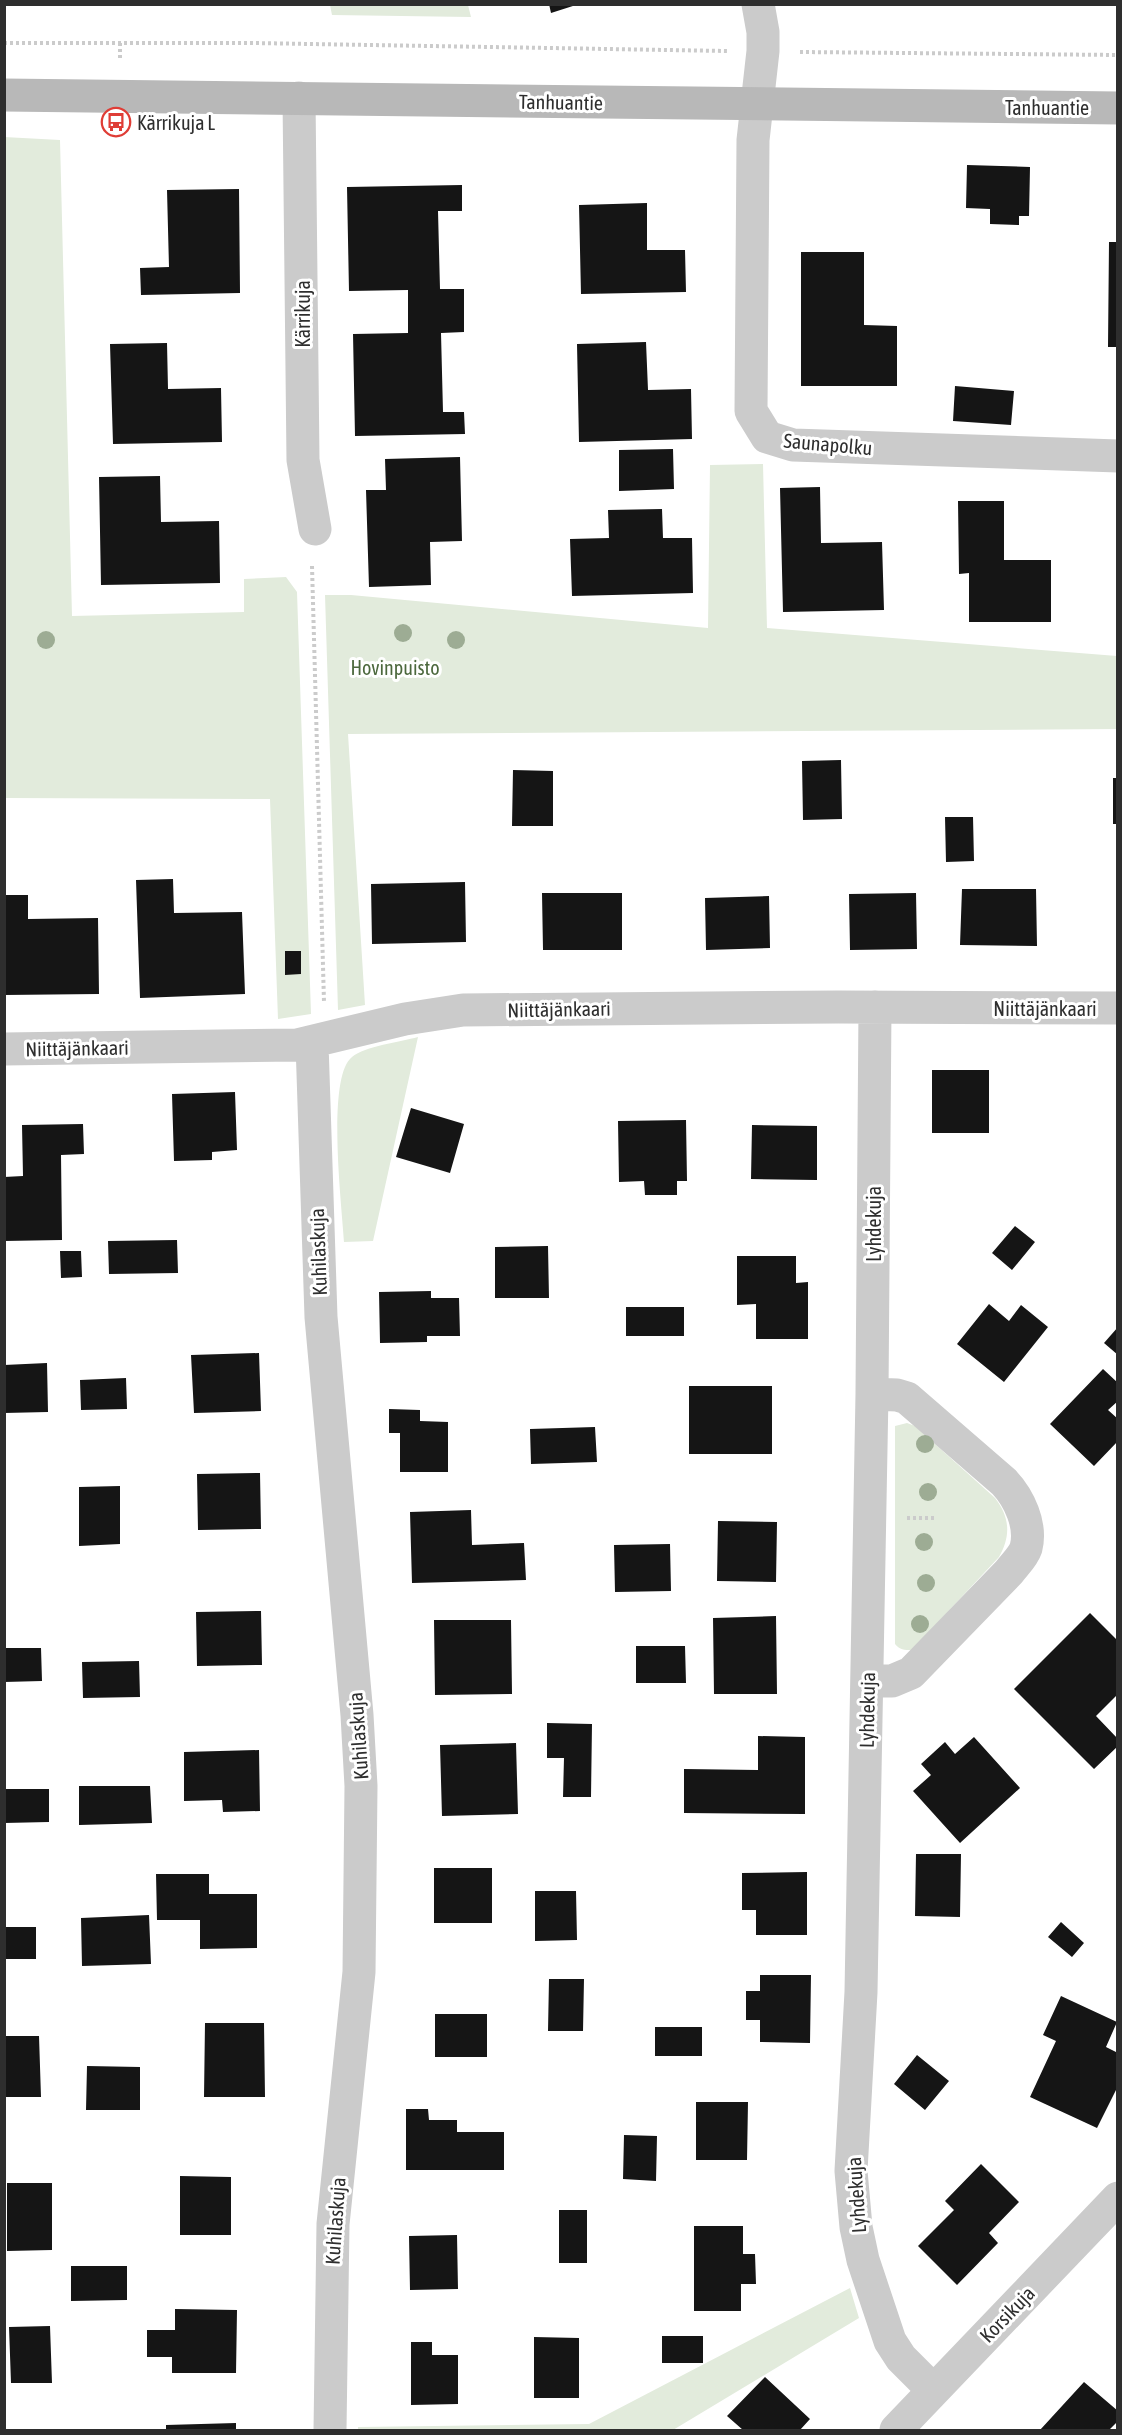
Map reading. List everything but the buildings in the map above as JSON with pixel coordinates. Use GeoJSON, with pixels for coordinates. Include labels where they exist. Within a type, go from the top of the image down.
{"type":"FeatureCollection","features":[{"type":"Feature","properties":{"kind":"street","name":"Saunapolku"},"geometry":{"type":"LineString","coordinates":[[758,4],[763,32],[763,51],[753,140],[751,411],[767,437],[793,445],[1118,456]]}},
{"type":"Feature","properties":{"kind":"street","name":"Tanhuantie"},"geometry":{"type":"LineString","coordinates":[[4,95],[1118,108]]}},
{"type":"Feature","properties":{"kind":"street","name":"Kärrikuja"},"geometry":{"type":"LineString","coordinates":[[299,98],[303,459],[315,529]]}},
{"type":"Feature","properties":{"kind":"street","name":"Lyhdekuja"},"geometry":{"type":"LineString","coordinates":[[875,1007],[872,1394],[860,2025],[851,2171],[856,2226],[863,2260],[890,2341],[901,2358],[933,2390]]}},
{"type":"Feature","properties":{"kind":"street","name":"Niittäjänkaari"},"geometry":{"type":"LineString","coordinates":[[4,1049],[279,1046],[319,1041],[405,1019],[463,1010],[1118,1008]]}},
{"type":"Feature","properties":{"kind":"street","name":"Kuhilaskuja"},"geometry":{"type":"LineString","coordinates":[[319,1041],[321,1317],[362,1786],[359,1972],[333,2224],[330,2430]]}},
{"type":"Feature","properties":{"kind":"street"},"geometry":{"type":"LineString","coordinates":[[867,1681],[892,1681],[911,1672],[1009,1572],[1023,1556],[1027,1542],[1020,1504],[1004,1482],[907,1398],[897,1395],[872,1394]]}},
{"type":"Feature","properties":{"kind":"street","name":"Korsikuja"},"geometry":{"type":"LineString","coordinates":[[896,2430],[1118,2198]]}},
{"type":"Feature","properties":{"kind":"path"},"geometry":{"type":"LineString","coordinates":[[4,43],[252,43],[728,51]]}},
{"type":"Feature","properties":{"kind":"path"},"geometry":{"type":"LineString","coordinates":[[800,52],[1118,55]]}},
{"type":"Feature","properties":{"kind":"path"},"geometry":{"type":"LineString","coordinates":[[315,529],[312,574],[319,1041]]}},
{"type":"Feature","properties":{"kind":"green space"},"geometry":{"type":"Polygon","coordinates":[[[330,5],[468,5],[471,17],[332,15],[330,5]]]}},
{"type":"Feature","properties":{"kind":"green space"},"geometry":{"type":"Polygon","coordinates":[[[4,137],[60,140],[72,616],[244,612],[244,579],[286,577],[297,592],[311,1014],[278,1019],[270,799],[5,798],[4,137]]]}},
{"type":"Feature","properties":{"kind":"green space","name":"Hovinpuisto"},"geometry":{"type":"Polygon","coordinates":[[[763,464],[767,628],[1117,656],[1117,729],[348,734],[365,1005],[338,1010],[325,595],[351,595],[708,628],[710,465],[763,464]]]}},
{"type":"Feature","properties":{"kind":"green space"},"geometry":{"type":"Polygon","coordinates":[[[418,1037],[373,1241],[344,1242],[338,1115],[344,1069],[352,1057],[358,1053],[418,1037]]]}},
{"type":"Feature","properties":{"kind":"green space"},"geometry":{"type":"Polygon","coordinates":[[[907,1423],[915,1426],[995,1498],[1004,1512],[1007,1527],[1006,1542],[999,1557],[912,1650],[902,1649],[895,1644],[895,1426],[907,1423]]]}},
{"type":"Feature","properties":{"kind":"green space"},"geometry":{"type":"Polygon","coordinates":[[[850,2288],[859,2318],[673,2430],[358,2430],[358,2427],[589,2424],[850,2288]]]}},
{"type":"Feature","properties":{"kind":"place","name":"Kärrikuja L"},"geometry":{"type":"Point","coordinates":[116,122]}}]}
